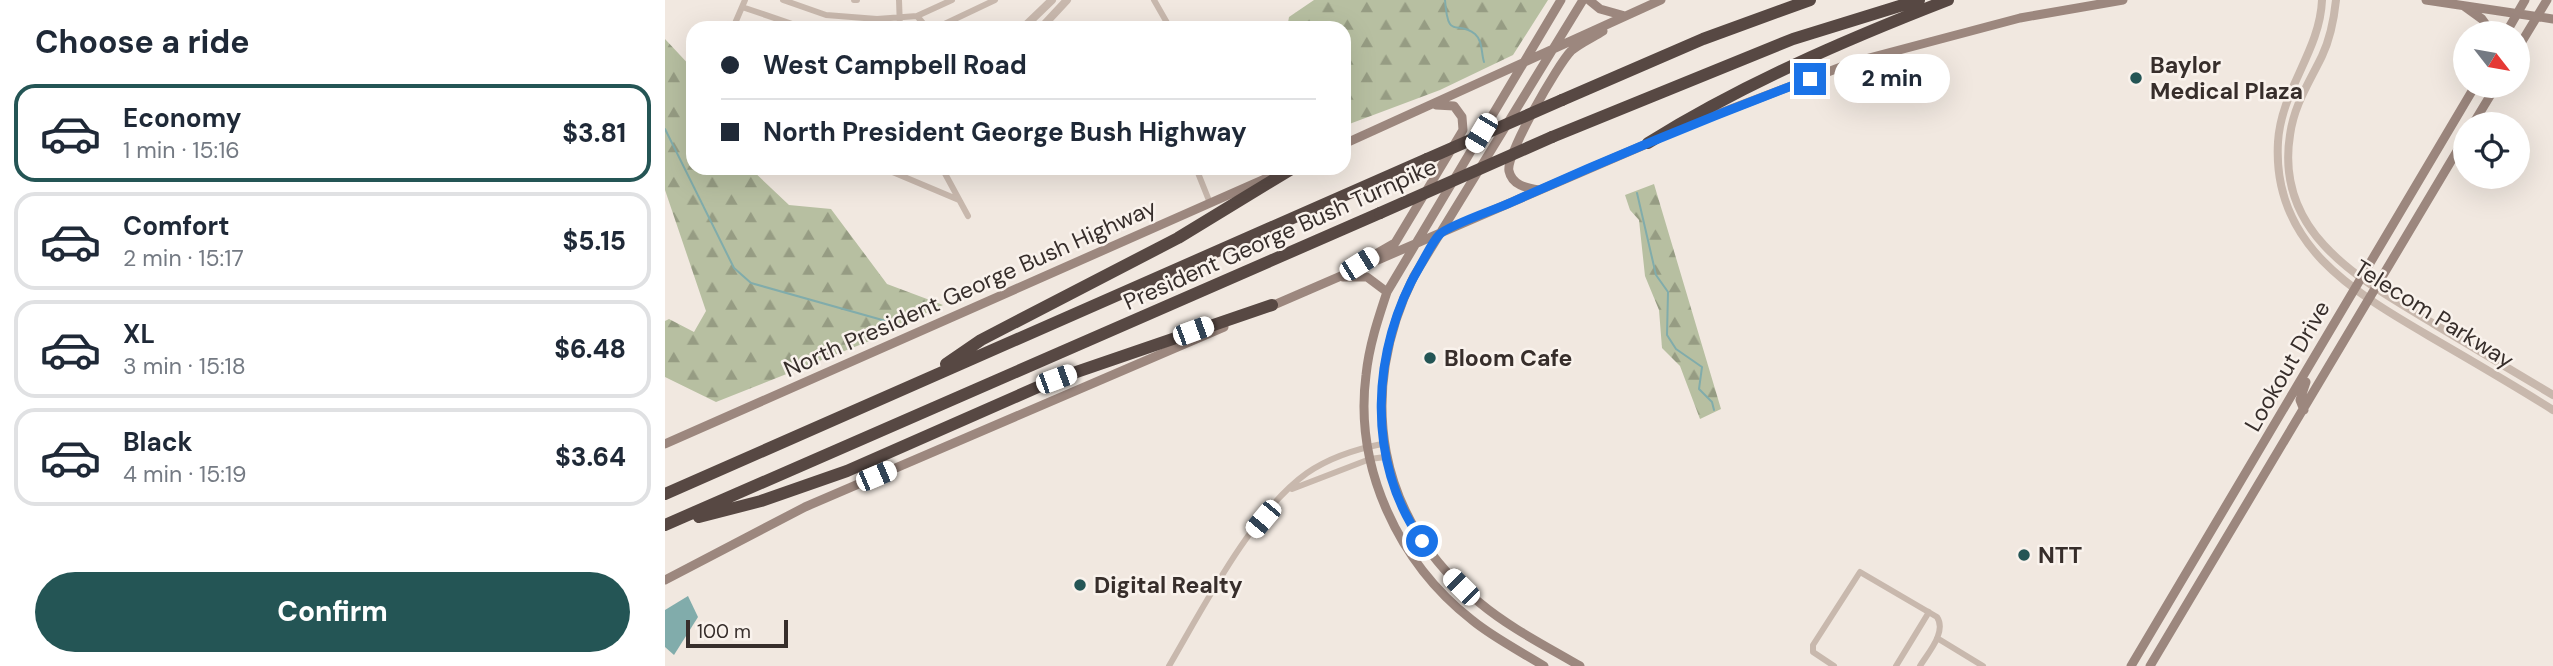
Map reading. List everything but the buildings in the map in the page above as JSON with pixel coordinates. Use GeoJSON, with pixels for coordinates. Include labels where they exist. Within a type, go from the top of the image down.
{"type":"FeatureCollection","features":[{"type":"Feature","properties":{"kind":"highway","name":"President George Bush Turnpike"},"geometry":{"type":"LineString","coordinates":[[665,494],[1562,100],[1715,34],[1810,0]]}},
{"type":"Feature","properties":{"kind":"highway","name":"President George Bush Turnpike"},"geometry":{"type":"LineString","coordinates":[[665,526],[1552,137],[1793,39],[1919,0]]}},
{"type":"Feature","properties":{"kind":"highway"},"geometry":{"type":"LineString","coordinates":[[1648,143],[1689,118],[1816,54],[1948,0]]}},
{"type":"Feature","properties":{"kind":"highway"},"geometry":{"type":"LineString","coordinates":[[923,380],[981,340],[1178,238],[1280,175]]}},
{"type":"Feature","properties":{"kind":"highway"},"geometry":{"type":"LineString","coordinates":[[665,526],[761,501],[847,471],[1056,379],[1272,305]]}},
{"type":"Feature","properties":{"kind":"main road"},"geometry":{"type":"LineString","coordinates":[[1544,666],[1472,621],[1429,579],[1399,536],[1381,497],[1367,447],[1366,375],[1387,292],[1561,0]]}},
{"type":"Feature","properties":{"kind":"main road"},"geometry":{"type":"LineString","coordinates":[[1580,666],[1481,605],[1449,575],[1405,514],[1382,444],[1383,376],[1397,315],[1414,276],[1583,0]]}},
{"type":"Feature","properties":{"kind":"main road"},"geometry":{"type":"LineString","coordinates":[[1589,0],[1600,9],[1625,16]]}},
{"type":"Feature","properties":{"kind":"main road"},"geometry":{"type":"LineString","coordinates":[[1351,141],[1661,0]]}},
{"type":"Feature","properties":{"kind":"main road"},"geometry":{"type":"LineString","coordinates":[[666,580],[805,507],[1699,120],[1854,62],[2020,18],[2123,0]]}},
{"type":"Feature","properties":{"kind":"main road"},"geometry":{"type":"LineString","coordinates":[[2426,0],[2553,19]]}},
{"type":"Feature","properties":{"kind":"main road"},"geometry":{"type":"LineString","coordinates":[[2513,21],[2525,0]]}},
{"type":"Feature","properties":{"kind":"main road"},"geometry":{"type":"LineString","coordinates":[[2531,26],[2547,0]]}},
{"type":"Feature","properties":{"kind":"main road"},"geometry":{"type":"LineString","coordinates":[[2463,5],[2483,21]]}},
{"type":"Feature","properties":{"kind":"main road"},"geometry":{"type":"LineString","coordinates":[[1539,190],[1516,183],[1510,176],[1507,167],[1514,144],[1571,52],[1625,16]]}},
{"type":"Feature","properties":{"kind":"main road","name":"Lookout Drive"},"geometry":{"type":"LineString","coordinates":[[2131,666],[2468,98]]}},
{"type":"Feature","properties":{"kind":"main road"},"geometry":{"type":"LineString","coordinates":[[1338,277],[1395,243],[1463,130],[1462,117],[1454,106],[1428,106]]}},
{"type":"Feature","properties":{"kind":"main road","name":"Lookout Drive"},"geometry":{"type":"LineString","coordinates":[[2150,666],[2453,158]]}},
{"type":"Feature","properties":{"kind":"main road","name":"North President George Bush Highway"},"geometry":{"type":"LineString","coordinates":[[665,444],[1275,175]]}},
{"type":"Feature","properties":{"kind":"main road"},"geometry":{"type":"LineString","coordinates":[[1338,277],[1367,277],[1387,292]]}},
{"type":"Feature","properties":{"kind":"main road"},"geometry":{"type":"LineString","coordinates":[[2304,410],[2300,400],[2312,363]]}},
{"type":"Feature","properties":{"kind":"street"},"geometry":{"type":"LineString","coordinates":[[783,0],[826,15],[877,19],[917,16],[953,0]]}},
{"type":"Feature","properties":{"kind":"street"},"geometry":{"type":"LineString","coordinates":[[899,0],[900,18]]}},
{"type":"Feature","properties":{"kind":"street"},"geometry":{"type":"LineString","coordinates":[[951,21],[995,0]]}},
{"type":"Feature","properties":{"kind":"street"},"geometry":{"type":"LineString","coordinates":[[1030,21],[1052,0]]}},
{"type":"Feature","properties":{"kind":"street"},"geometry":{"type":"LineString","coordinates":[[1048,21],[1067,0]]}},
{"type":"Feature","properties":{"kind":"street"},"geometry":{"type":"LineString","coordinates":[[1154,0],[1166,21]]}},
{"type":"Feature","properties":{"kind":"street","name":"Telecom Parkway"},"geometry":{"type":"LineString","coordinates":[[2322,0],[2319,28],[2285,104],[2278,144],[2283,195],[2295,225],[2319,258],[2369,301],[2553,410]]}},
{"type":"Feature","properties":{"kind":"street","name":"Telecom Parkway"},"geometry":{"type":"LineString","coordinates":[[2336,0],[2328,40],[2297,105],[2289,144],[2293,184],[2305,217],[2326,248],[2361,280],[2553,395]]}},
{"type":"Feature","properties":{"kind":"street"},"geometry":{"type":"LineString","coordinates":[[736,21],[744,3],[787,21]]}},
{"type":"Feature","properties":{"kind":"street"},"geometry":{"type":"LineString","coordinates":[[917,16],[921,21]]}},
{"type":"Feature","properties":{"kind":"street"},"geometry":{"type":"LineString","coordinates":[[2278,144],[2289,144]]}},
{"type":"Feature","properties":{"kind":"street"},"geometry":{"type":"LineString","coordinates":[[900,175],[959,200]]}},
{"type":"Feature","properties":{"kind":"street"},"geometry":{"type":"LineString","coordinates":[[946,175],[968,216]]}},
{"type":"Feature","properties":{"kind":"street"},"geometry":{"type":"LineString","coordinates":[[1199,175],[1210,203]]}},
{"type":"Feature","properties":{"kind":"street"},"geometry":{"type":"LineString","coordinates":[[1169,666],[1233,559],[1290,489],[1306,474],[1367,447],[1382,444]]}},
{"type":"Feature","properties":{"kind":"street"},"geometry":{"type":"LineString","coordinates":[[1290,489],[1303,487],[1370,459],[1385,457]]}},
{"type":"Feature","properties":{"kind":"street"},"geometry":{"type":"LineString","coordinates":[[1834,666],[1813,652],[1813,645],[1860,572],[1929,612],[1941,623],[1937,638],[1920,666]]}},
{"type":"Feature","properties":{"kind":"street"},"geometry":{"type":"LineString","coordinates":[[1896,666],[1929,612]]}},
{"type":"Feature","properties":{"kind":"street"},"geometry":{"type":"LineString","coordinates":[[1937,638],[1983,666]]}},
{"type":"Feature","properties":{"kind":"green space"},"geometry":{"type":"Polygon","coordinates":[[[1314,0],[1548,0],[1513,55],[1440,90],[1351,123],[1351,21],[1288,21],[1289,17],[1314,0]]]}},
{"type":"Feature","properties":{"kind":"green space"},"geometry":{"type":"Polygon","coordinates":[[[665,39],[686,62],[686,175],[757,175],[789,205],[831,209],[887,284],[943,305],[867,342],[716,402],[665,377],[665,321],[669,319],[694,332],[706,311],[665,190],[665,39]]]}},
{"type":"Feature","properties":{"kind":"green space"},"geometry":{"type":"Polygon","coordinates":[[[1654,184],[1721,409],[1700,419],[1680,366],[1662,348],[1659,310],[1645,276],[1639,220],[1630,210],[1625,195],[1654,184]]]}},
{"type":"Feature","properties":{"kind":"water"},"geometry":{"type":"Polygon","coordinates":[[[688,596],[698,617],[674,655],[665,647],[665,610],[688,596]]]}},
{"type":"Feature","properties":{"kind":"waterway"},"geometry":{"type":"LineString","coordinates":[[1445,0],[1448,21],[1454,27],[1469,30],[1478,37],[1484,62]]}},
{"type":"Feature","properties":{"kind":"waterway"},"geometry":{"type":"LineString","coordinates":[[665,129],[686,171]]}},
{"type":"Feature","properties":{"kind":"waterway"},"geometry":{"type":"LineString","coordinates":[[688,175],[734,268],[751,283],[893,323]]}},
{"type":"Feature","properties":{"kind":"waterway"},"geometry":{"type":"LineString","coordinates":[[1637,193],[1656,275],[1668,292],[1667,335],[1676,349],[1702,367],[1699,389],[1712,402],[1714,410]]}},
{"type":"Feature","properties":{"kind":"place","name":"Baylor Medical Plaza"},"geometry":{"type":"Point","coordinates":[2136,78]}},
{"type":"Feature","properties":{"kind":"place","name":"Bloom Cafe"},"geometry":{"type":"Point","coordinates":[1430,358]}},
{"type":"Feature","properties":{"kind":"place","name":"NTT"},"geometry":{"type":"Point","coordinates":[2024,555]}},
{"type":"Feature","properties":{"kind":"place","name":"Digital Realty"},"geometry":{"type":"Point","coordinates":[1080,585]}},
{"type":"Feature","properties":{"kind":"route"},"geometry":{"type":"LineString","coordinates":[[1422,541],[1405,514],[1382,444],[1383,384],[1384,367],[1397,315],[1414,276],[1440,233],[1699,120],[1810,79]]}}]}
